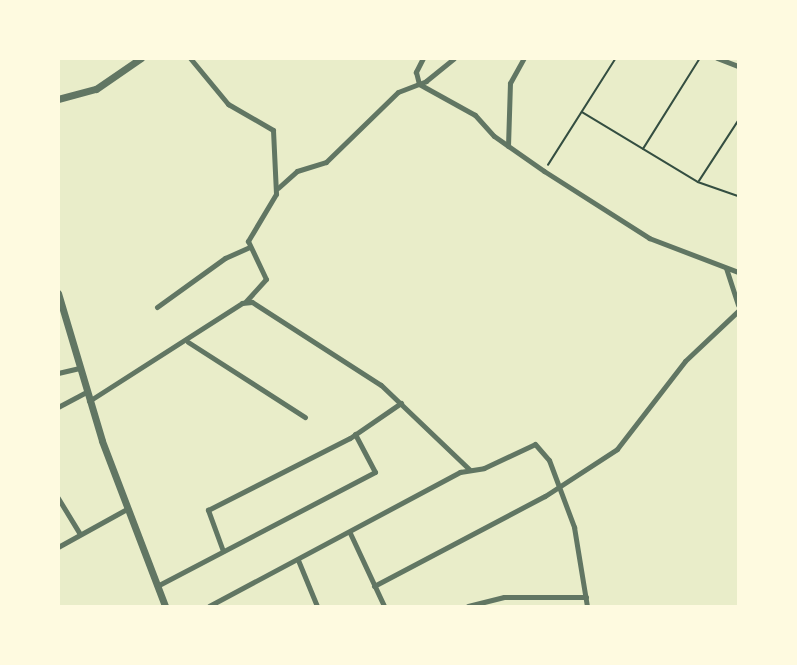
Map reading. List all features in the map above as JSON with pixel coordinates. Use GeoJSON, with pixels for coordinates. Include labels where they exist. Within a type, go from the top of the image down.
{"type":"FeatureCollection","features":[{"type":"Feature","properties":{"kind":"street"},"geometry":{"type":"LineString","coordinates":[[58,99],[96,89],[141,58]]}},
{"type":"Feature","properties":{"kind":"street"},"geometry":{"type":"LineString","coordinates":[[190,58],[228,104],[272,128],[277,189]]}},
{"type":"Feature","properties":{"kind":"street"},"geometry":{"type":"LineString","coordinates":[[423,58],[416,72],[419,84],[475,115],[508,146],[544,171],[649,238],[738,272]]}},
{"type":"Feature","properties":{"kind":"street"},"geometry":{"type":"LineString","coordinates":[[89,401],[188,342],[246,301],[267,273],[250,247],[250,236],[277,189],[297,171],[326,162],[398,92],[419,84],[454,58]]}},
{"type":"Feature","properties":{"kind":"street"},"geometry":{"type":"LineString","coordinates":[[508,146],[510,83],[524,58]]}},
{"type":"Feature","properties":{"kind":"street"},"geometry":{"type":"LineString","coordinates":[[717,58],[738,66]]}},
{"type":"Feature","properties":{"kind":"street"},"geometry":{"type":"LineString","coordinates":[[157,307],[225,258],[250,247]]}},
{"type":"Feature","properties":{"kind":"street"},"geometry":{"type":"LineString","coordinates":[[726,268],[738,305]]}},
{"type":"Feature","properties":{"kind":"street"},"geometry":{"type":"LineString","coordinates":[[58,293],[86,392],[125,510],[165,606]]}},
{"type":"Feature","properties":{"kind":"street"},"geometry":{"type":"LineString","coordinates":[[246,301],[258,305],[365,373],[401,403],[469,469]]}},
{"type":"Feature","properties":{"kind":"street"},"geometry":{"type":"LineString","coordinates":[[374,586],[559,484],[631,436],[685,361],[738,311]]}},
{"type":"Feature","properties":{"kind":"street"},"geometry":{"type":"LineString","coordinates":[[188,342],[305,417]]}},
{"type":"Feature","properties":{"kind":"street"},"geometry":{"type":"LineString","coordinates":[[58,373],[80,368]]}},
{"type":"Feature","properties":{"kind":"street"},"geometry":{"type":"LineString","coordinates":[[58,407],[86,392]]}},
{"type":"Feature","properties":{"kind":"street"},"geometry":{"type":"LineString","coordinates":[[223,551],[208,510],[355,434],[401,403]]}},
{"type":"Feature","properties":{"kind":"street"},"geometry":{"type":"LineString","coordinates":[[157,586],[375,472],[355,434]]}},
{"type":"Feature","properties":{"kind":"street"},"geometry":{"type":"LineString","coordinates":[[209,606],[469,469],[484,468],[535,444],[543,449],[559,484],[580,547],[587,606]]}},
{"type":"Feature","properties":{"kind":"street"},"geometry":{"type":"LineString","coordinates":[[58,498],[80,534]]}},
{"type":"Feature","properties":{"kind":"street"},"geometry":{"type":"LineString","coordinates":[[58,547],[125,510]]}},
{"type":"Feature","properties":{"kind":"street"},"geometry":{"type":"LineString","coordinates":[[350,533],[384,606]]}},
{"type":"Feature","properties":{"kind":"street"},"geometry":{"type":"LineString","coordinates":[[298,560],[317,606]]}},
{"type":"Feature","properties":{"kind":"street"},"geometry":{"type":"LineString","coordinates":[[468,606],[504,597],[586,597]]}},
{"type":"Feature","properties":{"kind":"path"},"geometry":{"type":"LineString","coordinates":[[544,171],[616,58]]}},
{"type":"Feature","properties":{"kind":"path"},"geometry":{"type":"LineString","coordinates":[[642,150],[700,58]]}},
{"type":"Feature","properties":{"kind":"path"},"geometry":{"type":"LineString","coordinates":[[582,112],[698,182],[738,196]]}},
{"type":"Feature","properties":{"kind":"path"},"geometry":{"type":"LineString","coordinates":[[698,182],[738,122]]}}]}
